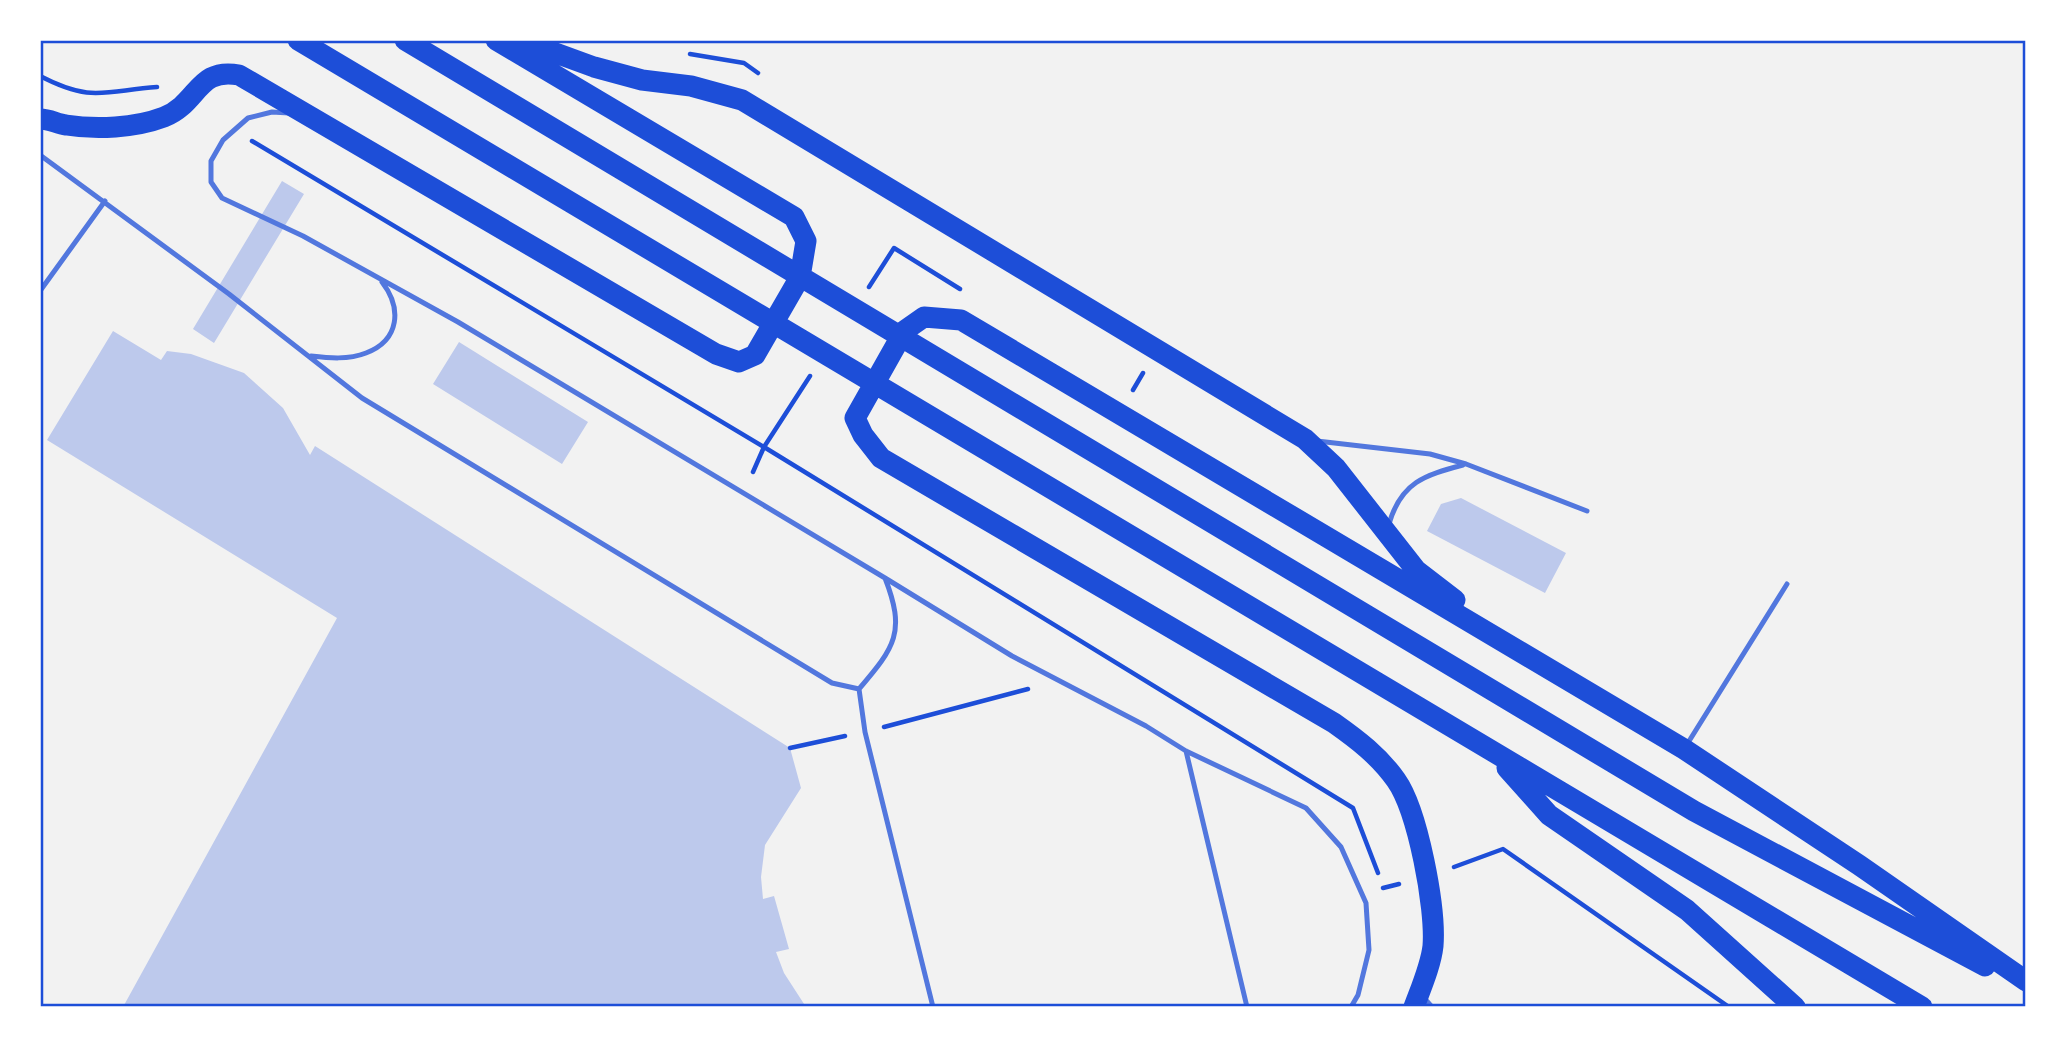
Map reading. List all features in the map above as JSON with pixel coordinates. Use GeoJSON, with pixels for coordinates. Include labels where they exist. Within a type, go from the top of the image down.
{"type":"FeatureCollection","features":[{"type":"Feature","properties":{"kind":"highway"},"geometry":{"type":"LineString","coordinates":[[298,40],[745,308],[918,406],[1922,1007]]}},
{"type":"Feature","properties":{"kind":"highway"},"geometry":{"type":"LineString","coordinates":[[405,40],[953,371],[1694,811],[2026,988]]}},
{"type":"Feature","properties":{"kind":"highway"},"geometry":{"type":"LineString","coordinates":[[40,119],[75,126],[128,125],[162,118],[187,103],[212,75],[221,71],[239,75],[716,354],[739,362],[755,355],[800,276],[806,240],[794,217],[496,40]]}},
{"type":"Feature","properties":{"kind":"highway"},"geometry":{"type":"LineString","coordinates":[[520,40],[594,67],[642,80],[691,86],[742,100],[1305,439],[1336,468],[1416,570],[1525,655]]}},
{"type":"Feature","properties":{"kind":"highway"},"geometry":{"type":"LineString","coordinates":[[1422,1002],[1433,947],[1431,895],[1419,841],[1398,782],[1372,750],[1334,723],[881,458],[863,435],[855,418],[904,331],[924,317],[961,320],[1684,749],[1859,864],[2026,981]]}},
{"type":"Feature","properties":{"kind":"highway"},"geometry":{"type":"LineString","coordinates":[[1491,751],[1549,815],[1687,910],[1795,1007]]}},
{"type":"Feature","properties":{"kind":"lane"},"geometry":{"type":"LineString","coordinates":[[308,114],[272,112],[248,118],[232,130],[211,161],[211,182],[222,198],[303,236],[458,322],[1013,656],[1146,726],[1186,751],[1306,808],[1341,847],[1366,903],[1369,950],[1357,995],[1351,1007]]}},
{"type":"Feature","properties":{"kind":"lane"},"geometry":{"type":"LineString","coordinates":[[40,155],[105,201],[373,405],[832,682],[859,689]]}},
{"type":"Feature","properties":{"kind":"lane"},"geometry":{"type":"LineString","coordinates":[[40,291],[105,201]]}},
{"type":"Feature","properties":{"kind":"lane"},"geometry":{"type":"LineString","coordinates":[[311,356],[348,358],[367,353],[381,344],[392,330],[397,316],[391,293],[379,278]]}},
{"type":"Feature","properties":{"kind":"lane"},"geometry":{"type":"LineString","coordinates":[[1305,439],[1370,449],[1430,454],[1466,464],[1587,511]]}},
{"type":"Feature","properties":{"kind":"lane"},"geometry":{"type":"LineString","coordinates":[[1386,533],[1400,498],[1416,479],[1466,464]]}},
{"type":"Feature","properties":{"kind":"lane"},"geometry":{"type":"LineString","coordinates":[[885,578],[895,605],[895,634],[890,653],[859,689],[867,743],[933,1007]]}},
{"type":"Feature","properties":{"kind":"lane"},"geometry":{"type":"LineString","coordinates":[[1684,749],[1787,584]]}},
{"type":"Feature","properties":{"kind":"lane"},"geometry":{"type":"LineString","coordinates":[[1186,751],[1247,1007]]}},
{"type":"Feature","properties":{"kind":"path"},"geometry":{"type":"LineString","coordinates":[[40,76],[78,93],[97,95],[158,87],[187,103]]}},
{"type":"Feature","properties":{"kind":"path"},"geometry":{"type":"LineString","coordinates":[[232,130],[764,447],[1353,808],[1370,845],[1384,896]]}},
{"type":"Feature","properties":{"kind":"path"},"geometry":{"type":"LineString","coordinates":[[1448,870],[1503,849],[1729,1007]]}},
{"type":"Feature","properties":{"kind":"building"},"geometry":{"type":"Polygon","coordinates":[[[282,181],[304,194],[214,343],[193,329],[282,181]]]}},
{"type":"Feature","properties":{"kind":"building"},"geometry":{"type":"Polygon","coordinates":[[[113,331],[161,360],[167,351],[191,354],[244,373],[283,408],[310,455],[315,446],[790,748],[801,788],[765,845],[761,877],[763,899],[774,896],[789,949],[776,952],[784,973],[806,1007],[123,1007],[337,618],[47,440],[113,331]]]}},
{"type":"Feature","properties":{"kind":"building"},"geometry":{"type":"Polygon","coordinates":[[[459,342],[588,422],[562,464],[433,384],[459,342]]]}},
{"type":"Feature","properties":{"kind":"building"},"geometry":{"type":"Polygon","coordinates":[[[1461,498],[1566,553],[1545,593],[1427,531],[1441,504],[1461,498]]]}}]}
